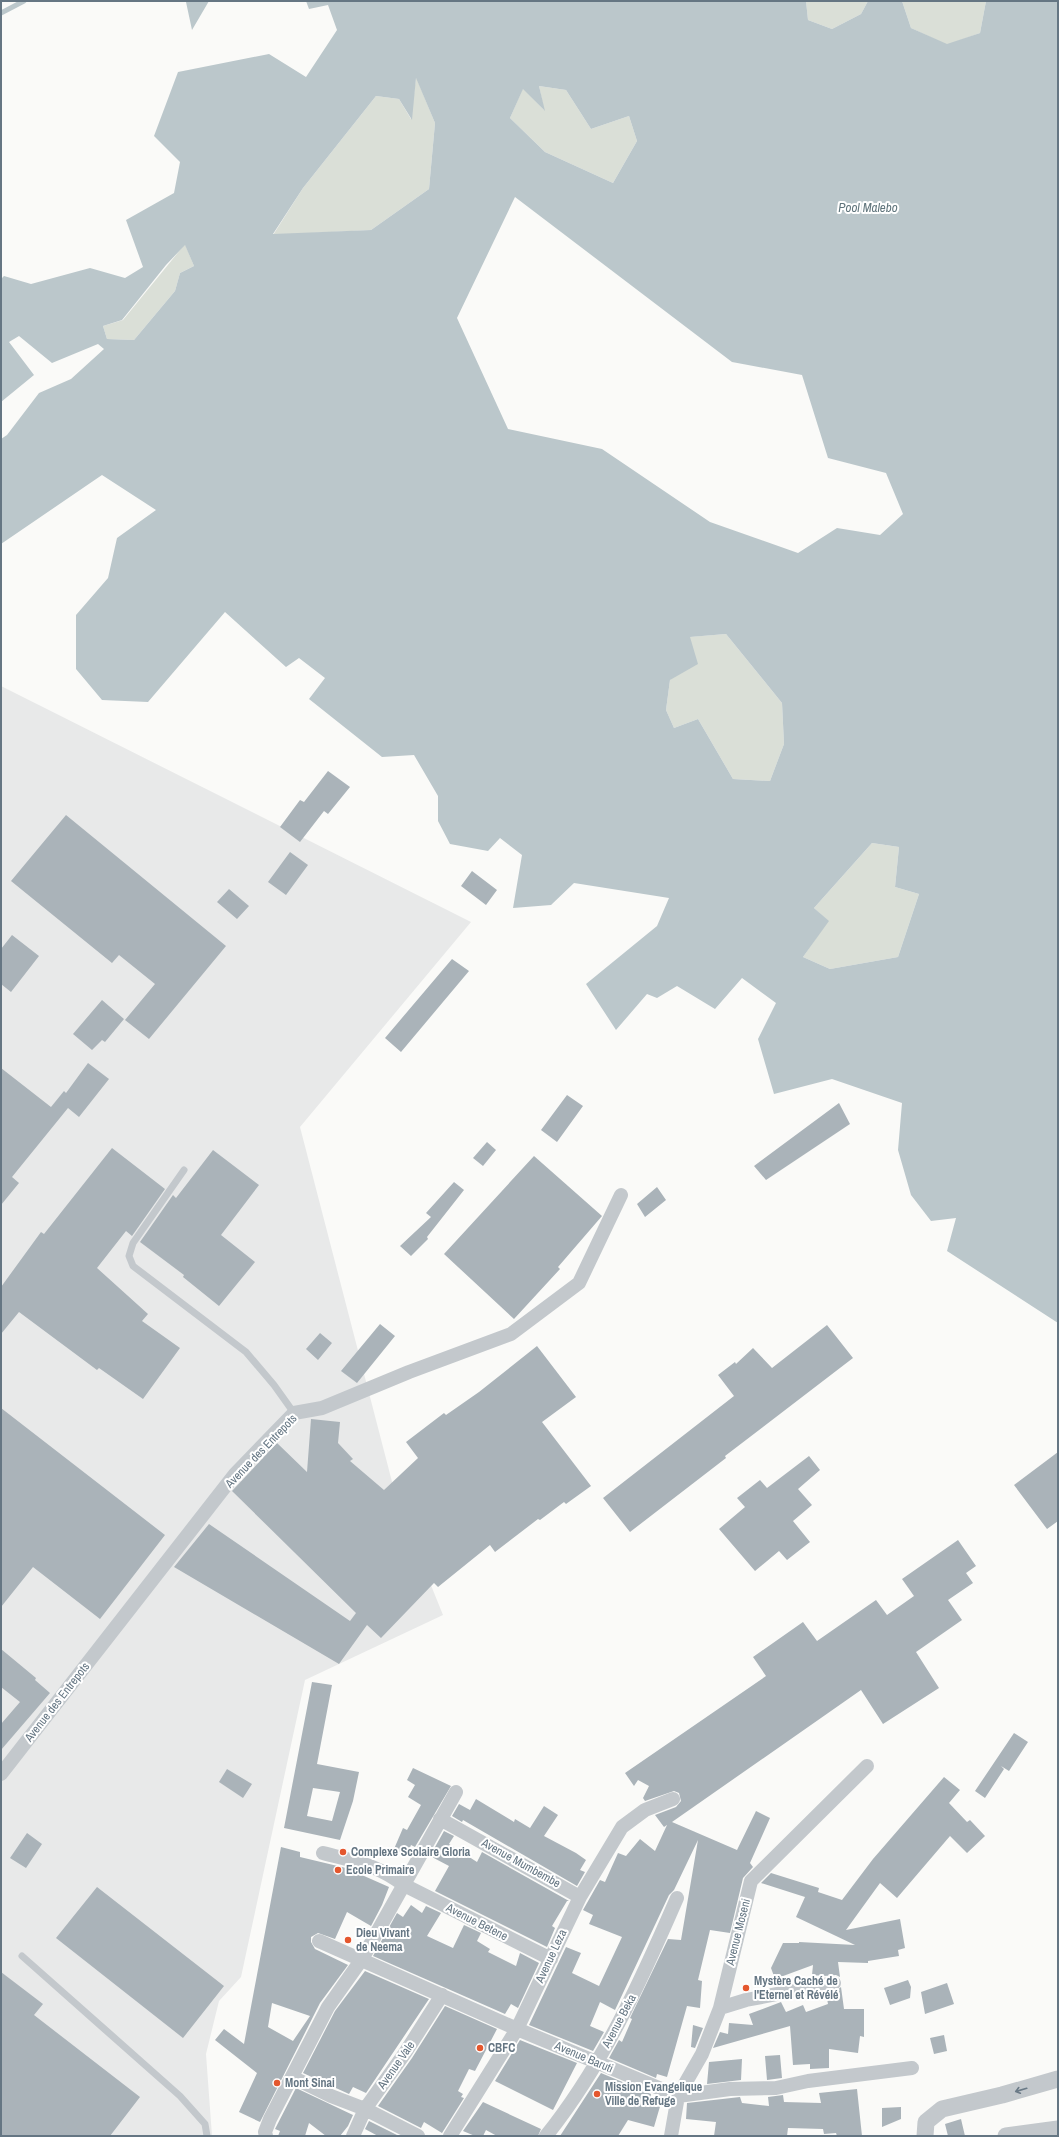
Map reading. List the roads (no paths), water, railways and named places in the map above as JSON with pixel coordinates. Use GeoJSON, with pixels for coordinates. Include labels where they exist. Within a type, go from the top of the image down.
{"type":"FeatureCollection","features":[{"type":"Feature","properties":{"kind":"street","name":"Avenue des Entrepots"},"geometry":{"type":"LineString","coordinates":[[1,1774],[235,1474],[294,1413],[322,1408],[409,1372],[511,1334],[579,1283],[621,1195]]}},
{"type":"Feature","properties":{"kind":"street","name":"Avenue Moseni"},"geometry":{"type":"LineString","coordinates":[[671,2136],[678,2096],[702,2054],[720,2008],[751,1881],[867,1766]]}},
{"type":"Feature","properties":{"kind":"street"},"geometry":{"type":"LineString","coordinates":[[266,2136],[265,2132],[270,2119],[328,2007],[362,1959],[456,1792]]}},
{"type":"Feature","properties":{"kind":"street","name":"Avenue Leza"},"geometry":{"type":"LineString","coordinates":[[450,2136],[517,2029],[580,1897],[622,1827],[645,1810],[673,1799]]}},
{"type":"Feature","properties":{"kind":"street","name":"Avenue Mumbembe"},"geometry":{"type":"LineString","coordinates":[[440,1819],[580,1897]]}},
{"type":"Feature","properties":{"kind":"street","name":"Avenue Betene"},"geometry":{"type":"LineString","coordinates":[[323,1853],[371,1865],[387,1872],[404,1885],[550,1959]]}},
{"type":"Feature","properties":{"kind":"street","name":"Avenue Beka"},"geometry":{"type":"LineString","coordinates":[[546,2136],[565,2113],[597,2063],[642,1978],[677,1898]]}},
{"type":"Feature","properties":{"kind":"street","name":"Avenue Baruti"},"geometry":{"type":"LineString","coordinates":[[318,1941],[362,1959],[517,2029],[678,2096],[730,2089],[776,2088],[808,2081],[912,2068]]}},
{"type":"Feature","properties":{"kind":"street"},"geometry":{"type":"LineString","coordinates":[[720,2008],[746,2000],[834,1983]]}},
{"type":"Feature","properties":{"kind":"street","name":"Avenue Vale"},"geometry":{"type":"LineString","coordinates":[[353,2136],[365,2109],[405,2053],[442,1995]]}},
{"type":"Feature","properties":{"kind":"street"},"geometry":{"type":"LineString","coordinates":[[292,2078],[331,2096],[365,2109],[418,2136]]}},
{"type":"Feature","properties":{"kind":"street"},"geometry":{"type":"LineString","coordinates":[[924,2136],[926,2122],[942,2109],[1002,2095],[1058,2079]]}},
{"type":"Feature","properties":{"kind":"street"},"geometry":{"type":"LineString","coordinates":[[1006,2136],[1058,2128]]}},
{"type":"Feature","properties":{"kind":"lane"},"geometry":{"type":"LineString","coordinates":[[184,1170],[133,1243],[129,1256],[133,1266],[246,1352],[274,1385],[294,1413]]}},
{"type":"Feature","properties":{"kind":"lane"},"geometry":{"type":"LineString","coordinates":[[22,1956],[180,2096],[205,2124],[207,2136]]}},
{"type":"Feature","properties":{"kind":"water"},"geometry":{"type":"Polygon","coordinates":[[[209,1],[192,30],[186,2],[209,1]]]}},
{"type":"Feature","properties":{"kind":"water","name":"Pool Malebo"},"geometry":{"type":"Polygon","coordinates":[[[306,1],[806,1],[808,20],[832,29],[861,14],[868,1],[902,1],[911,28],[947,44],[980,33],[986,1],[1058,1],[1058,1323],[947,1251],[956,1218],[931,1221],[911,1195],[898,1150],[902,1103],[832,1079],[774,1094],[758,1039],[776,1003],[742,978],[715,1009],[677,986],[657,998],[647,994],[616,1030],[586,984],[657,926],[669,898],[574,883],[551,905],[513,908],[522,855],[500,838],[488,851],[450,844],[438,821],[438,796],[414,755],[382,757],[309,699],[325,678],[299,658],[286,667],[225,612],[148,702],[102,700],[76,669],[76,615],[108,578],[117,538],[156,510],[102,475],[1,544],[1,439],[7,435],[39,393],[71,379],[104,349],[98,344],[52,363],[19,336],[9,342],[34,375],[1,402],[1,279],[4,276],[31,284],[90,268],[125,278],[143,267],[126,220],[174,193],[180,162],[154,136],[178,72],[269,54],[306,77],[337,30],[328,5],[309,9],[306,1]],[[416,78],[412,120],[399,99],[376,96],[303,188],[273,234],[371,230],[429,189],[435,123],[416,78]],[[539,86],[545,111],[523,89],[510,118],[545,152],[613,183],[637,141],[629,116],[591,129],[566,90],[539,86]],[[515,197],[457,318],[508,429],[602,449],[710,522],[798,553],[837,528],[880,535],[903,514],[886,473],[828,458],[802,375],[732,362],[515,197]],[[185,245],[166,265],[122,320],[103,326],[107,339],[134,340],[175,291],[180,273],[194,266],[185,245]],[[726,634],[690,637],[698,664],[670,680],[666,710],[674,728],[698,719],[733,779],[770,781],[784,744],[782,703],[726,634]],[[872,843],[814,908],[829,921],[803,957],[830,969],[898,957],[919,894],[895,887],[899,847],[872,843]]]}},
{"type":"Feature","properties":{"kind":"waterway"},"geometry":{"type":"LineString","coordinates":[[1,13],[24,1]]}},
{"type":"Feature","properties":{"kind":"place","name":"Complexe Scolaire Gloria"},"geometry":{"type":"Point","coordinates":[343,1852]}},
{"type":"Feature","properties":{"kind":"place","name":"Ecole Primaire"},"geometry":{"type":"Point","coordinates":[338,1870]}},
{"type":"Feature","properties":{"kind":"place","name":"Dieu Vivant de Neema"},"geometry":{"type":"Point","coordinates":[348,1940]}},
{"type":"Feature","properties":{"kind":"place","name":"Mystère Caché de l'Eternel et Révélé"},"geometry":{"type":"Point","coordinates":[746,1988]}},
{"type":"Feature","properties":{"kind":"place","name":"CBFC"},"geometry":{"type":"Point","coordinates":[480,2048]}},
{"type":"Feature","properties":{"kind":"place","name":"Mont Sinai"},"geometry":{"type":"Point","coordinates":[277,2083]}},
{"type":"Feature","properties":{"kind":"place","name":"Mission Evangelique Ville de Refuge"},"geometry":{"type":"Point","coordinates":[597,2094]}}]}
